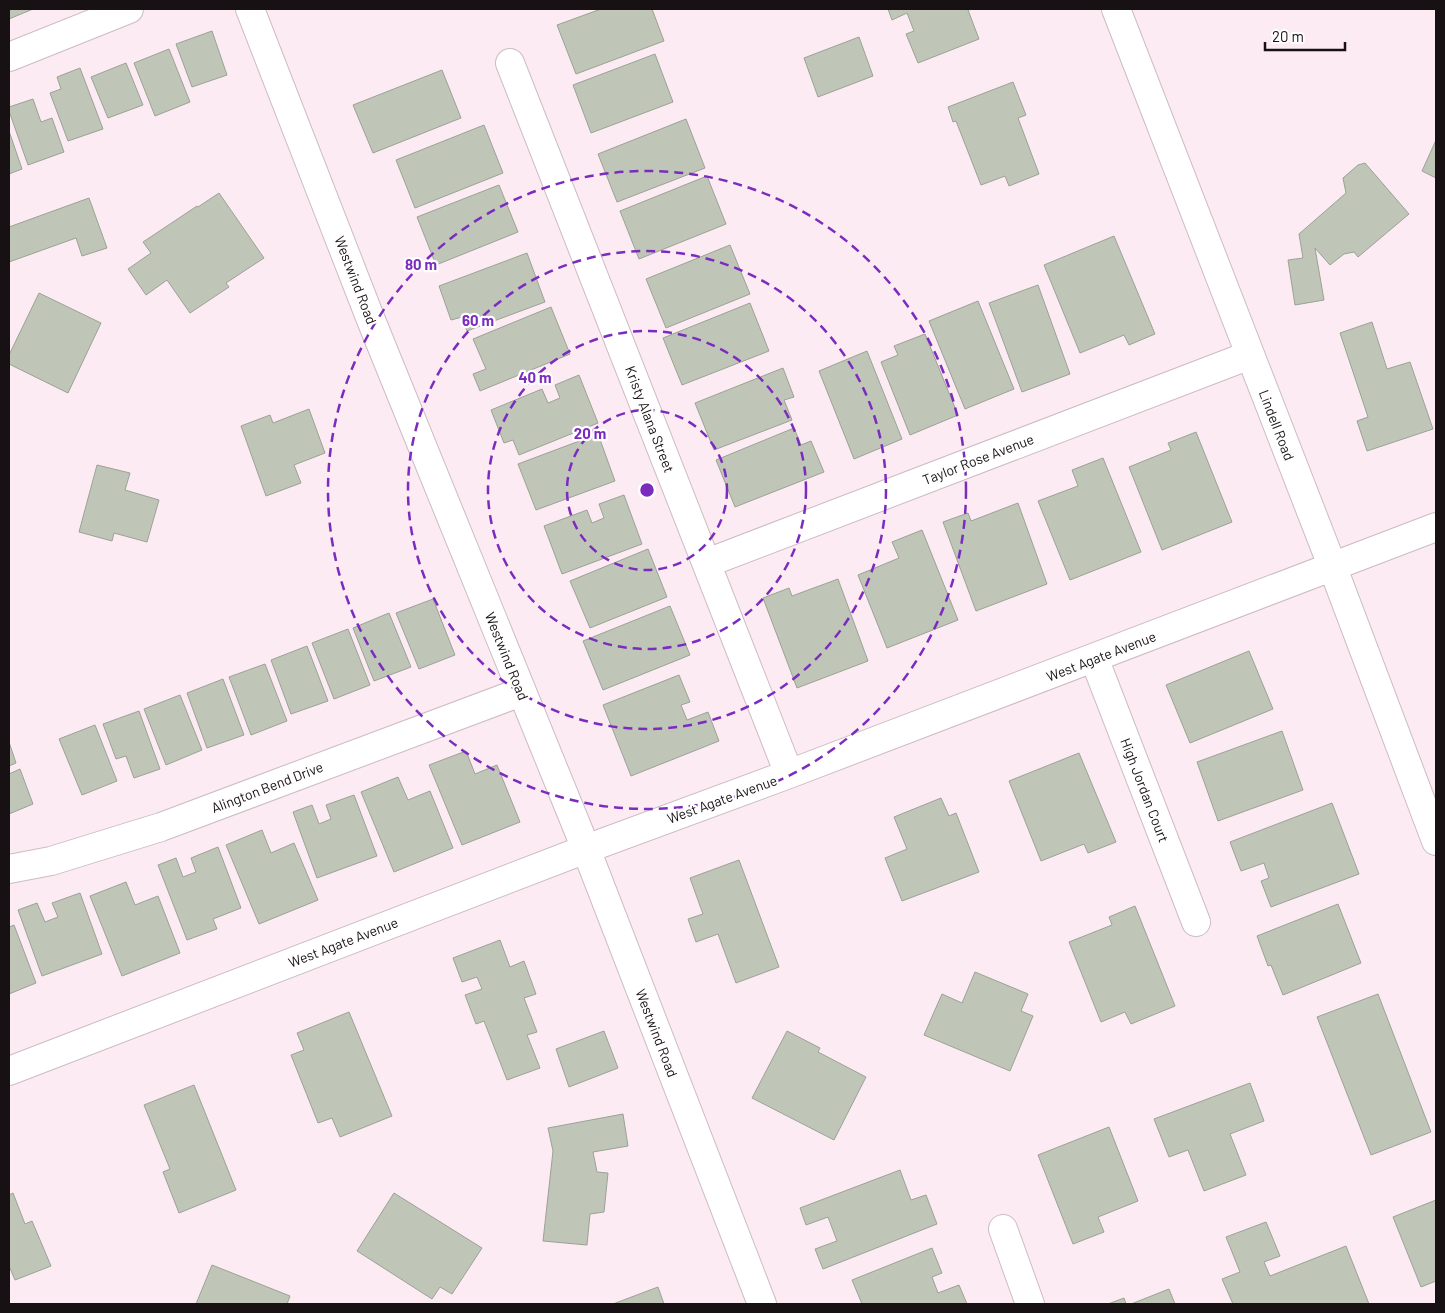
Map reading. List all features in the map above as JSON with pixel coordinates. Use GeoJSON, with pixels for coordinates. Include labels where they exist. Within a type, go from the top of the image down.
{"type":"FeatureCollection","features":[{"type":"Feature","properties":{"kind":"street"},"geometry":{"type":"LineString","coordinates":[[9,57],[91,16],[129,9]]}},
{"type":"Feature","properties":{"kind":"street","name":"Westwind Road"},"geometry":{"type":"LineString","coordinates":[[250,9],[371,320],[586,849],[762,1304]]}},
{"type":"Feature","properties":{"kind":"street","name":"Lindell Road"},"geometry":{"type":"LineString","coordinates":[[1116,9],[1333,568],[1436,841]]}},
{"type":"Feature","properties":{"kind":"street","name":"Kristy Alana Street"},"geometry":{"type":"LineString","coordinates":[[510,63],[789,774]]}},
{"type":"Feature","properties":{"kind":"street","name":"Taylor Rose Avenue"},"geometry":{"type":"LineString","coordinates":[[707,563],[1250,355]]}},
{"type":"Feature","properties":{"kind":"street","name":"West Agate Avenue"},"geometry":{"type":"LineString","coordinates":[[9,1071],[586,849],[1333,568],[1436,527]]}},
{"type":"Feature","properties":{"kind":"street","name":"High Jordan Court"},"geometry":{"type":"LineString","coordinates":[[1094,658],[1196,922]]}},
{"type":"Feature","properties":{"kind":"street","name":"Alington Bend Drive"},"geometry":{"type":"LineString","coordinates":[[9,869],[50,861],[161,827],[521,692]]}},
{"type":"Feature","properties":{"kind":"street"},"geometry":{"type":"LineString","coordinates":[[1003,1229],[1030,1304]]}},
{"type":"Feature","properties":{"kind":"building"},"geometry":{"type":"Polygon","coordinates":[[[9,9],[33,9],[9,19],[9,9]]]}},
{"type":"Feature","properties":{"kind":"building"},"geometry":{"type":"Polygon","coordinates":[[[601,9],[652,9],[664,41],[576,74],[557,25],[601,9]]]}},
{"type":"Feature","properties":{"kind":"building"},"geometry":{"type":"Polygon","coordinates":[[[888,9],[973,9],[968,10],[979,39],[918,63],[906,34],[914,31],[907,13],[892,20],[888,9]]]}},
{"type":"Feature","properties":{"kind":"building"},"geometry":{"type":"Polygon","coordinates":[[[212,31],[227,75],[192,87],[176,44],[212,31]]]}},
{"type":"Feature","properties":{"kind":"building"},"geometry":{"type":"Polygon","coordinates":[[[859,37],[873,76],[818,97],[804,58],[859,37]]]}},
{"type":"Feature","properties":{"kind":"building"},"geometry":{"type":"Polygon","coordinates":[[[169,49],[190,102],[155,116],[134,63],[169,49]]]}},
{"type":"Feature","properties":{"kind":"building"},"geometry":{"type":"Polygon","coordinates":[[[655,54],[673,102],[591,133],[573,85],[655,54]]]}},
{"type":"Feature","properties":{"kind":"building"},"geometry":{"type":"Polygon","coordinates":[[[126,63],[143,105],[108,118],[91,77],[126,63]]]}},
{"type":"Feature","properties":{"kind":"building"},"geometry":{"type":"Polygon","coordinates":[[[80,68],[103,129],[68,141],[50,93],[61,89],[57,77],[80,68]]]}},
{"type":"Feature","properties":{"kind":"building"},"geometry":{"type":"Polygon","coordinates":[[[442,70],[461,118],[373,153],[353,105],[442,70]]]}},
{"type":"Feature","properties":{"kind":"building"},"geometry":{"type":"Polygon","coordinates":[[[1013,82],[1026,115],[1018,118],[1039,174],[1009,186],[1005,176],[981,185],[956,121],[953,122],[948,107],[1013,82]]]}},
{"type":"Feature","properties":{"kind":"building"},"geometry":{"type":"Polygon","coordinates":[[[33,99],[41,122],[52,118],[64,152],[28,165],[9,107],[33,99]]]}},
{"type":"Feature","properties":{"kind":"building"},"geometry":{"type":"Polygon","coordinates":[[[686,119],[705,168],[617,202],[598,154],[686,119]]]}},
{"type":"Feature","properties":{"kind":"building"},"geometry":{"type":"Polygon","coordinates":[[[484,125],[503,173],[415,208],[396,160],[484,125]]]}},
{"type":"Feature","properties":{"kind":"building"},"geometry":{"type":"Polygon","coordinates":[[[9,131],[22,169],[9,174],[9,131]]]}},
{"type":"Feature","properties":{"kind":"building"},"geometry":{"type":"Polygon","coordinates":[[[1436,140],[1436,178],[1422,171],[1436,140]]]}},
{"type":"Feature","properties":{"kind":"building"},"geometry":{"type":"Polygon","coordinates":[[[1365,163],[1409,214],[1358,257],[1354,252],[1344,254],[1330,265],[1315,248],[1324,300],[1295,305],[1288,260],[1303,258],[1299,234],[1346,193],[1343,178],[1358,165],[1365,163]]]}},
{"type":"Feature","properties":{"kind":"building"},"geometry":{"type":"Polygon","coordinates":[[[707,176],[726,224],[639,259],[620,211],[707,176]]]}},
{"type":"Feature","properties":{"kind":"building"},"geometry":{"type":"Polygon","coordinates":[[[499,185],[518,232],[436,265],[417,217],[499,185]]]}},
{"type":"Feature","properties":{"kind":"building"},"geometry":{"type":"Polygon","coordinates":[[[219,193],[264,258],[226,283],[229,287],[190,313],[167,280],[146,295],[128,269],[151,253],[143,242],[219,193]]]}},
{"type":"Feature","properties":{"kind":"building"},"geometry":{"type":"Polygon","coordinates":[[[89,198],[107,248],[82,256],[76,238],[9,262],[9,227],[89,198]]]}},
{"type":"Feature","properties":{"kind":"building"},"geometry":{"type":"Polygon","coordinates":[[[1114,236],[1155,334],[1129,345],[1124,335],[1080,353],[1044,265],[1114,236]]]}},
{"type":"Feature","properties":{"kind":"building"},"geometry":{"type":"Polygon","coordinates":[[[730,245],[750,294],[666,328],[646,279],[730,245]]]}},
{"type":"Feature","properties":{"kind":"building"},"geometry":{"type":"Polygon","coordinates":[[[527,253],[545,302],[467,331],[462,317],[451,320],[439,286],[527,253]]]}},
{"type":"Feature","properties":{"kind":"building"},"geometry":{"type":"Polygon","coordinates":[[[1038,285],[1070,374],[1022,392],[989,303],[1038,285]]]}},
{"type":"Feature","properties":{"kind":"building"},"geometry":{"type":"Polygon","coordinates":[[[39,293],[101,323],[68,393],[9,364],[9,355],[39,293]]]}},
{"type":"Feature","properties":{"kind":"building"},"geometry":{"type":"Polygon","coordinates":[[[978,301],[1014,389],[965,409],[929,321],[978,301]]]}},
{"type":"Feature","properties":{"kind":"building"},"geometry":{"type":"Polygon","coordinates":[[[750,303],[769,351],[682,385],[663,338],[750,303]]]}},
{"type":"Feature","properties":{"kind":"building"},"geometry":{"type":"Polygon","coordinates":[[[551,307],[570,354],[480,391],[473,374],[486,369],[473,339],[551,307]]]}},
{"type":"Feature","properties":{"kind":"building"},"geometry":{"type":"Polygon","coordinates":[[[1372,322],[1387,369],[1410,362],[1433,429],[1367,451],[1357,421],[1368,417],[1340,333],[1372,322]]]}},
{"type":"Feature","properties":{"kind":"building"},"geometry":{"type":"Polygon","coordinates":[[[925,334],[958,415],[910,435],[881,362],[898,355],[894,346],[925,334]]]}},
{"type":"Feature","properties":{"kind":"building"},"geometry":{"type":"Polygon","coordinates":[[[867,351],[902,439],[854,459],[819,371],[867,351]]]}},
{"type":"Feature","properties":{"kind":"building"},"geometry":{"type":"Polygon","coordinates":[[[783,368],[794,397],[784,400],[792,420],[714,450],[695,403],[783,368]]]}},
{"type":"Feature","properties":{"kind":"building"},"geometry":{"type":"Polygon","coordinates":[[[579,375],[598,423],[519,455],[513,440],[504,443],[491,410],[542,389],[548,403],[560,398],[555,385],[579,375]]]}},
{"type":"Feature","properties":{"kind":"building"},"geometry":{"type":"Polygon","coordinates":[[[309,409],[325,453],[294,465],[301,483],[266,496],[241,426],[270,415],[273,423],[309,409]]]}},
{"type":"Feature","properties":{"kind":"building"},"geometry":{"type":"Polygon","coordinates":[[[794,428],[801,445],[811,441],[824,472],[735,507],[716,460],[794,428]]]}},
{"type":"Feature","properties":{"kind":"building"},"geometry":{"type":"Polygon","coordinates":[[[1196,432],[1232,522],[1162,550],[1129,467],[1171,450],[1168,443],[1196,432]]]}},
{"type":"Feature","properties":{"kind":"building"},"geometry":{"type":"Polygon","coordinates":[[[598,434],[615,481],[536,510],[518,464],[598,434]]]}},
{"type":"Feature","properties":{"kind":"building"},"geometry":{"type":"Polygon","coordinates":[[[1103,458],[1141,552],[1070,580],[1038,501],[1078,486],[1072,470],[1103,458]]]}},
{"type":"Feature","properties":{"kind":"building"},"geometry":{"type":"Polygon","coordinates":[[[97,465],[130,473],[125,490],[159,500],[147,542],[114,533],[112,541],[79,532],[97,465]]]}},
{"type":"Feature","properties":{"kind":"building"},"geometry":{"type":"Polygon","coordinates":[[[624,495],[642,544],[562,574],[544,526],[587,510],[592,523],[604,518],[599,504],[624,495]]]}},
{"type":"Feature","properties":{"kind":"building"},"geometry":{"type":"Polygon","coordinates":[[[1018,503],[1047,584],[976,611],[943,522],[968,513],[971,521],[1018,503]]]}},
{"type":"Feature","properties":{"kind":"building"},"geometry":{"type":"Polygon","coordinates":[[[922,530],[958,620],[887,648],[858,575],[899,558],[892,542],[922,530]]]}},
{"type":"Feature","properties":{"kind":"building"},"geometry":{"type":"Polygon","coordinates":[[[648,549],[667,597],[590,628],[570,581],[648,549]]]}},
{"type":"Feature","properties":{"kind":"building"},"geometry":{"type":"Polygon","coordinates":[[[838,579],[868,661],[797,688],[763,598],[789,588],[792,596],[838,579]]]}},
{"type":"Feature","properties":{"kind":"building"},"geometry":{"type":"Polygon","coordinates":[[[433,599],[455,655],[419,669],[396,613],[433,599]]]}},
{"type":"Feature","properties":{"kind":"building"},"geometry":{"type":"Polygon","coordinates":[[[670,606],[690,655],[603,690],[583,641],[670,606]]]}},
{"type":"Feature","properties":{"kind":"building"},"geometry":{"type":"Polygon","coordinates":[[[389,613],[411,667],[374,681],[353,628],[389,613]]]}},
{"type":"Feature","properties":{"kind":"building"},"geometry":{"type":"Polygon","coordinates":[[[348,629],[370,685],[334,699],[312,643],[348,629]]]}},
{"type":"Feature","properties":{"kind":"building"},"geometry":{"type":"Polygon","coordinates":[[[307,646],[328,701],[291,714],[271,660],[307,646]]]}},
{"type":"Feature","properties":{"kind":"building"},"geometry":{"type":"Polygon","coordinates":[[[1249,651],[1273,709],[1190,743],[1166,685],[1249,651]]]}},
{"type":"Feature","properties":{"kind":"building"},"geometry":{"type":"Polygon","coordinates":[[[265,664],[287,721],[251,735],[229,677],[265,664]]]}},
{"type":"Feature","properties":{"kind":"building"},"geometry":{"type":"Polygon","coordinates":[[[679,675],[690,702],[681,705],[687,720],[708,712],[719,741],[631,776],[603,705],[679,675]]]}},
{"type":"Feature","properties":{"kind":"building"},"geometry":{"type":"Polygon","coordinates":[[[223,679],[244,735],[207,748],[187,693],[223,679]]]}},
{"type":"Feature","properties":{"kind":"building"},"geometry":{"type":"Polygon","coordinates":[[[180,695],[202,750],[166,765],[144,709],[180,695]]]}},
{"type":"Feature","properties":{"kind":"building"},"geometry":{"type":"Polygon","coordinates":[[[139,711],[160,769],[134,778],[126,756],[116,759],[103,724],[139,711]]]}},
{"type":"Feature","properties":{"kind":"building"},"geometry":{"type":"Polygon","coordinates":[[[95,725],[117,781],[82,795],[59,739],[95,725]]]}},
{"type":"Feature","properties":{"kind":"building"},"geometry":{"type":"Polygon","coordinates":[[[1282,731],[1303,790],[1218,821],[1197,762],[1282,731]]]}},
{"type":"Feature","properties":{"kind":"building"},"geometry":{"type":"Polygon","coordinates":[[[9,742],[16,763],[9,766],[9,742]]]}},
{"type":"Feature","properties":{"kind":"building"},"geometry":{"type":"Polygon","coordinates":[[[466,751],[475,774],[497,765],[520,822],[462,845],[429,765],[466,751]]]}},
{"type":"Feature","properties":{"kind":"building"},"geometry":{"type":"Polygon","coordinates":[[[1079,753],[1116,842],[1088,853],[1084,844],[1041,861],[1009,781],[1079,753]]]}},
{"type":"Feature","properties":{"kind":"building"},"geometry":{"type":"Polygon","coordinates":[[[20,769],[33,804],[9,814],[9,774],[20,769]]]}},
{"type":"Feature","properties":{"kind":"building"},"geometry":{"type":"Polygon","coordinates":[[[398,777],[408,800],[430,791],[453,848],[394,872],[361,792],[398,777]]]}},
{"type":"Feature","properties":{"kind":"building"},"geometry":{"type":"Polygon","coordinates":[[[354,795],[377,856],[317,878],[293,812],[312,805],[319,824],[331,819],[326,805],[354,795]]]}},
{"type":"Feature","properties":{"kind":"building"},"geometry":{"type":"Polygon","coordinates":[[[941,798],[949,816],[956,813],[979,872],[902,901],[885,858],[907,849],[894,817],[941,798]]]}},
{"type":"Feature","properties":{"kind":"building"},"geometry":{"type":"Polygon","coordinates":[[[1332,803],[1359,874],[1271,907],[1261,881],[1269,878],[1264,863],[1241,871],[1230,842],[1332,803]]]}},
{"type":"Feature","properties":{"kind":"building"},"geometry":{"type":"Polygon","coordinates":[[[262,830],[271,853],[294,843],[318,900],[259,924],[226,845],[262,830]]]}},
{"type":"Feature","properties":{"kind":"building"},"geometry":{"type":"Polygon","coordinates":[[[218,847],[241,908],[213,919],[217,929],[187,940],[158,865],[176,858],[183,877],[196,872],[191,858],[218,847]]]}},
{"type":"Feature","properties":{"kind":"building"},"geometry":{"type":"Polygon","coordinates":[[[739,860],[779,967],[736,983],[718,934],[696,942],[688,919],[703,914],[690,878],[739,860]]]}},
{"type":"Feature","properties":{"kind":"building"},"geometry":{"type":"Polygon","coordinates":[[[126,882],[135,905],[158,896],[180,953],[122,976],[90,896],[126,882]]]}},
{"type":"Feature","properties":{"kind":"building"},"geometry":{"type":"Polygon","coordinates":[[[80,893],[102,954],[42,976],[18,910],[37,903],[45,922],[58,917],[52,903],[80,893]]]}},
{"type":"Feature","properties":{"kind":"building"},"geometry":{"type":"Polygon","coordinates":[[[1338,904],[1361,963],[1283,995],[1271,965],[1268,966],[1257,936],[1338,904]]]}},
{"type":"Feature","properties":{"kind":"building"},"geometry":{"type":"Polygon","coordinates":[[[1135,906],[1175,1006],[1131,1024],[1125,1012],[1101,1022],[1069,942],[1112,925],[1109,917],[1135,906]]]}},
{"type":"Feature","properties":{"kind":"building"},"geometry":{"type":"Polygon","coordinates":[[[14,925],[36,983],[9,994],[9,927],[14,925]]]}},
{"type":"Feature","properties":{"kind":"building"},"geometry":{"type":"Polygon","coordinates":[[[500,940],[510,967],[524,961],[536,994],[524,998],[537,1032],[527,1035],[540,1068],[507,1080],[484,1021],[476,1024],[465,995],[482,989],[477,977],[462,982],[453,958],[500,940]]]}},
{"type":"Feature","properties":{"kind":"building"},"geometry":{"type":"Polygon","coordinates":[[[975,972],[1028,994],[1021,1011],[1033,1016],[1010,1071],[924,1035],[942,994],[962,1003],[975,972]]]}},
{"type":"Feature","properties":{"kind":"building"},"geometry":{"type":"Polygon","coordinates":[[[1378,994],[1431,1132],[1371,1155],[1317,1017],[1378,994]]]}},
{"type":"Feature","properties":{"kind":"building"},"geometry":{"type":"Polygon","coordinates":[[[349,1012],[392,1116],[340,1137],[332,1118],[318,1123],[291,1055],[304,1050],[297,1033],[349,1012]]]}},
{"type":"Feature","properties":{"kind":"building"},"geometry":{"type":"Polygon","coordinates":[[[604,1031],[618,1068],[569,1087],[556,1049],[604,1031]]]}},
{"type":"Feature","properties":{"kind":"building"},"geometry":{"type":"Polygon","coordinates":[[[787,1031],[820,1048],[818,1052],[866,1077],[834,1140],[752,1098],[787,1031]]]}},
{"type":"Feature","properties":{"kind":"building"},"geometry":{"type":"Polygon","coordinates":[[[1250,1083],[1264,1121],[1230,1134],[1246,1175],[1204,1191],[1188,1150],[1169,1157],[1154,1119],[1250,1083]]]}},
{"type":"Feature","properties":{"kind":"building"},"geometry":{"type":"Polygon","coordinates":[[[194,1085],[236,1190],[179,1213],[163,1172],[170,1169],[144,1105],[194,1085]]]}},
{"type":"Feature","properties":{"kind":"building"},"geometry":{"type":"Polygon","coordinates":[[[623,1114],[628,1146],[593,1152],[597,1172],[608,1173],[604,1212],[590,1214],[587,1245],[543,1241],[553,1151],[548,1128],[623,1114]]]}},
{"type":"Feature","properties":{"kind":"building"},"geometry":{"type":"Polygon","coordinates":[[[1109,1127],[1138,1201],[1098,1217],[1104,1232],[1073,1244],[1038,1155],[1109,1127]]]}},
{"type":"Feature","properties":{"kind":"building"},"geometry":{"type":"Polygon","coordinates":[[[900,1170],[911,1200],[926,1195],[937,1224],[823,1269],[815,1249],[837,1241],[828,1217],[806,1225],[800,1208],[900,1170]]]}},
{"type":"Feature","properties":{"kind":"building"},"geometry":{"type":"Polygon","coordinates":[[[13,1193],[25,1224],[32,1221],[51,1266],[15,1280],[9,1266],[9,1195],[13,1193]]]}},
{"type":"Feature","properties":{"kind":"building"},"geometry":{"type":"Polygon","coordinates":[[[394,1193],[482,1248],[452,1294],[440,1287],[432,1299],[357,1251],[394,1193]]]}},
{"type":"Feature","properties":{"kind":"building"},"geometry":{"type":"Polygon","coordinates":[[[1436,1200],[1436,1281],[1421,1287],[1393,1217],[1436,1200]]]}},
{"type":"Feature","properties":{"kind":"building"},"geometry":{"type":"Polygon","coordinates":[[[1266,1222],[1280,1256],[1264,1262],[1270,1276],[1346,1246],[1369,1304],[1233,1304],[1222,1279],[1240,1272],[1226,1237],[1266,1222]]]}},
{"type":"Feature","properties":{"kind":"building"},"geometry":{"type":"Polygon","coordinates":[[[932,1248],[942,1273],[932,1277],[938,1293],[959,1285],[967,1304],[862,1304],[852,1280],[932,1248]]]}},
{"type":"Feature","properties":{"kind":"building"},"geometry":{"type":"Polygon","coordinates":[[[212,1265],[290,1296],[287,1304],[196,1304],[212,1265]]]}},
{"type":"Feature","properties":{"kind":"building"},"geometry":{"type":"Polygon","coordinates":[[[658,1287],[664,1304],[613,1304],[658,1287]]]}},
{"type":"Feature","properties":{"kind":"building"},"geometry":{"type":"Polygon","coordinates":[[[1169,1289],[1175,1304],[1131,1304],[1169,1289]]]}},
{"type":"Feature","properties":{"kind":"building"},"geometry":{"type":"Polygon","coordinates":[[[1124,1298],[1126,1304],[1108,1304],[1124,1298]]]}}]}
